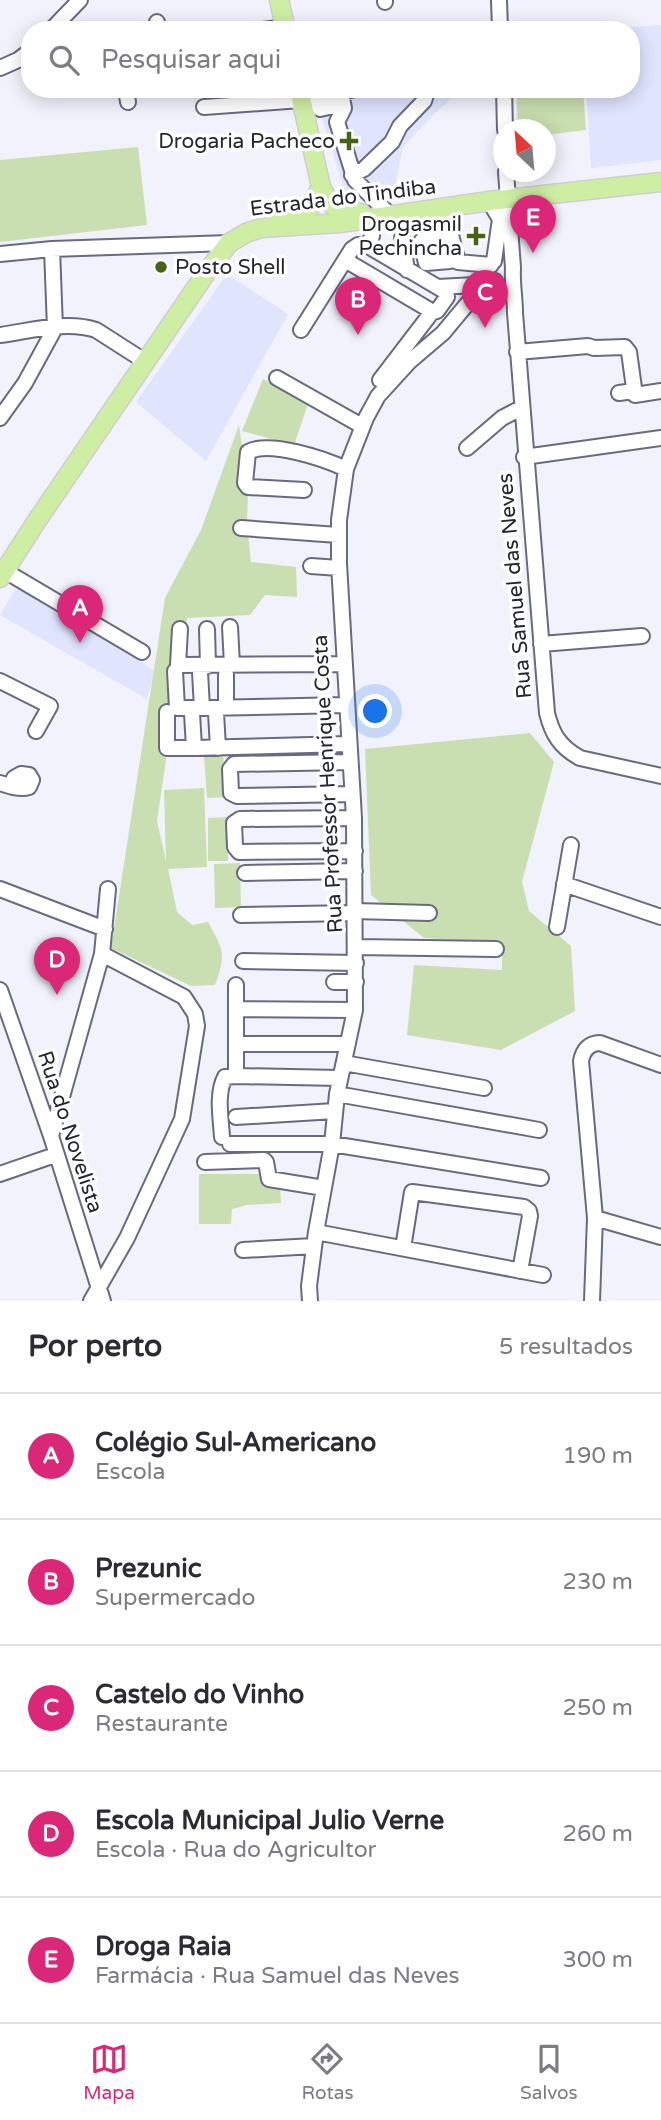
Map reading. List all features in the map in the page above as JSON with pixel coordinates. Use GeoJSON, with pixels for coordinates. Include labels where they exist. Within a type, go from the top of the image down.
{"type":"FeatureCollection","features":[{"type":"Feature","properties":{"kind":"main road"},"geometry":{"type":"LineString","coordinates":[[279,0],[284,21]]}},
{"type":"Feature","properties":{"kind":"main road"},"geometry":{"type":"LineString","coordinates":[[304,98],[321,187],[331,205],[346,213],[384,216]]}},
{"type":"Feature","properties":{"kind":"main road","name":"Estrada do Tindiba"},"geometry":{"type":"LineString","coordinates":[[2,575],[229,243],[261,228],[274,229],[498,200],[661,183]]}},
{"type":"Feature","properties":{"kind":"main road"},"geometry":{"type":"LineString","coordinates":[[261,228],[309,208],[321,187]]}},
{"type":"Feature","properties":{"kind":"street"},"geometry":{"type":"LineString","coordinates":[[62,21],[80,0]]}},
{"type":"Feature","properties":{"kind":"street"},"geometry":{"type":"LineString","coordinates":[[499,0],[500,21]]}},
{"type":"Feature","properties":{"kind":"street"},"geometry":{"type":"LineString","coordinates":[[0,68],[21,58]]}},
{"type":"Feature","properties":{"kind":"street"},"geometry":{"type":"LineString","coordinates":[[204,107],[286,98]]}},
{"type":"Feature","properties":{"kind":"street"},"geometry":{"type":"LineString","coordinates":[[327,98],[339,99],[344,108],[337,122],[356,183],[384,216]]}},
{"type":"Feature","properties":{"kind":"street"},"geometry":{"type":"LineString","coordinates":[[341,151],[345,165],[351,170],[363,169],[392,142],[400,127],[425,98]]}},
{"type":"Feature","properties":{"kind":"street"},"geometry":{"type":"LineString","coordinates":[[504,98],[505,119]]}},
{"type":"Feature","properties":{"kind":"street","name":"Rua Samuel das Neves"},"geometry":{"type":"LineString","coordinates":[[503,182],[498,200],[505,277],[516,293],[514,313],[524,457],[550,727],[557,741],[580,758],[661,776]]}},
{"type":"Feature","properties":{"kind":"street"},"geometry":{"type":"LineString","coordinates":[[444,208],[458,262],[463,265],[492,264],[502,259],[505,277],[489,275],[492,264],[500,219],[498,200]]}},
{"type":"Feature","properties":{"kind":"street"},"geometry":{"type":"LineString","coordinates":[[368,246],[384,216]]}},
{"type":"Feature","properties":{"kind":"street"},"geometry":{"type":"LineString","coordinates":[[383,255],[379,224],[384,216]]}},
{"type":"Feature","properties":{"kind":"street"},"geometry":{"type":"LineString","coordinates":[[446,235],[422,239],[422,251],[426,263],[450,261]]}},
{"type":"Feature","properties":{"kind":"street"},"geometry":{"type":"LineString","coordinates":[[401,238],[407,270]]}},
{"type":"Feature","properties":{"kind":"street"},"geometry":{"type":"LineString","coordinates":[[0,254],[52,249],[229,243]]}},
{"type":"Feature","properties":{"kind":"street"},"geometry":{"type":"LineString","coordinates":[[301,331],[355,246],[368,246],[438,287],[447,295],[380,380]]}},
{"type":"Feature","properties":{"kind":"street"},"geometry":{"type":"LineString","coordinates":[[0,418],[32,372],[55,328],[52,249]]}},
{"type":"Feature","properties":{"kind":"street"},"geometry":{"type":"LineString","coordinates":[[406,254],[422,251]]}},
{"type":"Feature","properties":{"kind":"street"},"geometry":{"type":"LineString","coordinates":[[345,260],[432,312]]}},
{"type":"Feature","properties":{"kind":"street","name":"Rua Professor Henrique Costa"},"geometry":{"type":"LineString","coordinates":[[466,304],[475,285],[492,264]]}},
{"type":"Feature","properties":{"kind":"street","name":"Rua Professor Henrique Costa"},"geometry":{"type":"LineString","coordinates":[[310,1301],[309,1286],[315,1239],[332,1144],[337,1094],[355,1010],[354,818],[338,535],[346,470],[362,426],[378,396],[392,379],[443,333],[483,286],[505,277]]}},
{"type":"Feature","properties":{"kind":"street"},"geometry":{"type":"LineString","coordinates":[[438,287],[475,285]]}},
{"type":"Feature","properties":{"kind":"street"},"geometry":{"type":"LineString","coordinates":[[0,335],[73,326],[96,330],[146,362]]}},
{"type":"Feature","properties":{"kind":"street"},"geometry":{"type":"LineString","coordinates":[[517,352],[588,346],[625,347],[629,352],[634,391]]}},
{"type":"Feature","properties":{"kind":"street"},"geometry":{"type":"LineString","coordinates":[[277,378],[362,426]]}},
{"type":"Feature","properties":{"kind":"street"},"geometry":{"type":"LineString","coordinates":[[619,393],[661,391]]}},
{"type":"Feature","properties":{"kind":"street"},"geometry":{"type":"LineString","coordinates":[[467,448],[502,418],[521,408]]}},
{"type":"Feature","properties":{"kind":"street"},"geometry":{"type":"LineString","coordinates":[[524,457],[661,438]]}},
{"type":"Feature","properties":{"kind":"street"},"geometry":{"type":"LineString","coordinates":[[304,491],[248,487],[245,482],[248,452],[254,449],[296,452],[346,470]]}},
{"type":"Feature","properties":{"kind":"street"},"geometry":{"type":"LineString","coordinates":[[241,528],[338,535]]}},
{"type":"Feature","properties":{"kind":"street"},"geometry":{"type":"LineString","coordinates":[[317,564],[339,566]]}},
{"type":"Feature","properties":{"kind":"street"},"geometry":{"type":"LineString","coordinates":[[2,575],[142,652]]}},
{"type":"Feature","properties":{"kind":"street"},"geometry":{"type":"LineString","coordinates":[[194,748],[229,669],[230,627]]}},
{"type":"Feature","properties":{"kind":"street"},"geometry":{"type":"LineString","coordinates":[[180,629],[178,665],[229,669],[344,664]]}},
{"type":"Feature","properties":{"kind":"street"},"geometry":{"type":"LineString","coordinates":[[207,629],[204,669],[209,710],[218,748]]}},
{"type":"Feature","properties":{"kind":"street"},"geometry":{"type":"LineString","coordinates":[[541,644],[642,636]]}},
{"type":"Feature","properties":{"kind":"street"},"geometry":{"type":"LineString","coordinates":[[175,671],[177,708],[209,710],[347,705]]}},
{"type":"Feature","properties":{"kind":"street"},"geometry":{"type":"LineString","coordinates":[[1,684],[50,706],[36,732]]}},
{"type":"Feature","properties":{"kind":"street"},"geometry":{"type":"LineString","coordinates":[[167,712],[167,748],[348,744]]}},
{"type":"Feature","properties":{"kind":"street"},"geometry":{"type":"LineString","coordinates":[[350,762],[234,764],[230,769],[231,793],[237,796],[352,794]]}},
{"type":"Feature","properties":{"kind":"street"},"geometry":{"type":"LineString","coordinates":[[354,818],[237,820],[234,823],[235,847],[240,852],[355,851]]}},
{"type":"Feature","properties":{"kind":"street"},"geometry":{"type":"LineString","coordinates":[[557,927],[571,845]]}},
{"type":"Feature","properties":{"kind":"street"},"geometry":{"type":"LineString","coordinates":[[245,873],[355,872]]}},
{"type":"Feature","properties":{"kind":"street"},"geometry":{"type":"LineString","coordinates":[[564,884],[661,917]]}},
{"type":"Feature","properties":{"kind":"street"},"geometry":{"type":"LineString","coordinates":[[0,889],[105,929]]}},
{"type":"Feature","properties":{"kind":"street"},"geometry":{"type":"LineString","coordinates":[[51,1136],[102,954],[108,889]]}},
{"type":"Feature","properties":{"kind":"street"},"geometry":{"type":"LineString","coordinates":[[241,915],[429,913]]}},
{"type":"Feature","properties":{"kind":"street"},"geometry":{"type":"LineString","coordinates":[[356,947],[496,949]]}},
{"type":"Feature","properties":{"kind":"street"},"geometry":{"type":"LineString","coordinates":[[98,1297],[182,1119],[197,1026],[195,1014],[184,997],[102,954]]}},
{"type":"Feature","properties":{"kind":"street"},"geometry":{"type":"LineString","coordinates":[[243,961],[356,963]]}},
{"type":"Feature","properties":{"kind":"street"},"geometry":{"type":"LineString","coordinates":[[334,982],[356,982]]}},
{"type":"Feature","properties":{"kind":"street"},"geometry":{"type":"LineString","coordinates":[[236,985],[236,1076]]}},
{"type":"Feature","properties":{"kind":"street","name":"Rua do Novelista"},"geometry":{"type":"LineString","coordinates":[[0,990],[51,1136],[98,1297]]}},
{"type":"Feature","properties":{"kind":"street"},"geometry":{"type":"LineString","coordinates":[[236,1009],[355,1010]]}},
{"type":"Feature","properties":{"kind":"street"},"geometry":{"type":"LineString","coordinates":[[592,1301],[595,1218],[581,1061],[583,1053],[594,1043],[600,1043],[661,1065]]}},
{"type":"Feature","properties":{"kind":"street"},"geometry":{"type":"LineString","coordinates":[[236,1044],[348,1044]]}},
{"type":"Feature","properties":{"kind":"street"},"geometry":{"type":"LineString","coordinates":[[229,1142],[220,1111],[223,1079],[236,1076],[342,1071],[484,1088]]}},
{"type":"Feature","properties":{"kind":"street"},"geometry":{"type":"LineString","coordinates":[[337,1094],[539,1130]]}},
{"type":"Feature","properties":{"kind":"street"},"geometry":{"type":"LineString","coordinates":[[220,1111],[236,1111],[229,1142]]}},
{"type":"Feature","properties":{"kind":"street"},"geometry":{"type":"LineString","coordinates":[[236,1117],[335,1111]]}},
{"type":"Feature","properties":{"kind":"street"},"geometry":{"type":"LineString","coordinates":[[229,1142],[332,1144],[541,1178]]}},
{"type":"Feature","properties":{"kind":"street"},"geometry":{"type":"LineString","coordinates":[[0,1174],[55,1155]]}},
{"type":"Feature","properties":{"kind":"street"},"geometry":{"type":"LineString","coordinates":[[205,1162],[264,1160],[269,1179],[324,1188]]}},
{"type":"Feature","properties":{"kind":"street"},"geometry":{"type":"LineString","coordinates":[[402,1248],[412,1192],[524,1207],[530,1216],[520,1271]]}},
{"type":"Feature","properties":{"kind":"street"},"geometry":{"type":"LineString","coordinates":[[595,1218],[661,1237]]}},
{"type":"Feature","properties":{"kind":"street"},"geometry":{"type":"LineString","coordinates":[[243,1250],[315,1239],[402,1248],[543,1275]]}},
{"type":"Feature","properties":{"kind":"shaded area"},"geometry":{"type":"Polygon","coordinates":[[[661,25],[661,160],[591,168],[587,98],[640,98],[640,27],[661,25]]]}},
{"type":"Feature","properties":{"kind":"shaded area"},"geometry":{"type":"Polygon","coordinates":[[[316,98],[452,98],[403,147],[393,195],[348,202],[316,98]]]}},
{"type":"Feature","properties":{"kind":"shaded area"},"geometry":{"type":"Polygon","coordinates":[[[227,274],[288,314],[206,461],[136,402],[227,274]]]}},
{"type":"Feature","properties":{"kind":"shaded area"},"geometry":{"type":"Polygon","coordinates":[[[19,584],[155,671],[147,699],[0,615],[19,584]]]}},
{"type":"Feature","properties":{"kind":"green space"},"geometry":{"type":"Polygon","coordinates":[[[516,98],[584,98],[586,130],[556,134],[556,119],[518,119],[516,98]]]}},
{"type":"Feature","properties":{"kind":"green space"},"geometry":{"type":"Polygon","coordinates":[[[138,147],[147,225],[0,242],[0,160],[138,147]]]}},
{"type":"Feature","properties":{"kind":"green space"},"geometry":{"type":"Polygon","coordinates":[[[263,379],[308,404],[294,445],[242,431],[263,379]]]}},
{"type":"Feature","properties":{"kind":"green space"},"geometry":{"type":"Polygon","coordinates":[[[239,425],[248,491],[247,525],[251,562],[296,567],[297,597],[265,595],[250,615],[187,618],[157,821],[166,861],[164,790],[204,788],[207,867],[168,869],[177,912],[192,925],[208,922],[222,953],[215,985],[191,986],[111,948],[165,598],[201,530],[239,425]]]}},
{"type":"Feature","properties":{"kind":"green space"},"geometry":{"type":"Polygon","coordinates":[[[530,733],[554,762],[522,882],[529,911],[571,946],[575,1011],[501,1050],[407,1035],[414,965],[502,970],[502,943],[424,938],[371,895],[365,749],[530,733]]]}},
{"type":"Feature","properties":{"kind":"green space"},"geometry":{"type":"Polygon","coordinates":[[[223,754],[226,797],[207,798],[204,756],[223,754]]]}},
{"type":"Feature","properties":{"kind":"green space"},"geometry":{"type":"Polygon","coordinates":[[[228,817],[228,861],[208,861],[208,818],[228,817]]]}},
{"type":"Feature","properties":{"kind":"green space"},"geometry":{"type":"Polygon","coordinates":[[[240,863],[241,907],[215,908],[214,864],[240,863]]]}},
{"type":"Feature","properties":{"kind":"green space"},"geometry":{"type":"Polygon","coordinates":[[[199,1174],[259,1174],[280,1184],[281,1203],[247,1205],[232,1209],[231,1224],[199,1224],[199,1174]]]}},
{"type":"Feature","properties":{"kind":"place","name":"Drogaria Pacheco"},"geometry":{"type":"Point","coordinates":[349,141]}},
{"type":"Feature","properties":{"kind":"place","name":"Drogasmil Pechincha"},"geometry":{"type":"Point","coordinates":[476,236]}},
{"type":"Feature","properties":{"kind":"place","name":"Droga Raia"},"geometry":{"type":"Point","coordinates":[533,253]}},
{"type":"Feature","properties":{"kind":"place","name":"Posto Shell"},"geometry":{"type":"Point","coordinates":[161,267]}},
{"type":"Feature","properties":{"kind":"place","name":"Castelo do Vinho"},"geometry":{"type":"Point","coordinates":[485,328]}},
{"type":"Feature","properties":{"kind":"place","name":"Prezunic"},"geometry":{"type":"Point","coordinates":[358,335]}},
{"type":"Feature","properties":{"kind":"place","name":"Colégio Sul-Americano"},"geometry":{"type":"Point","coordinates":[80,643]}},
{"type":"Feature","properties":{"kind":"place","name":"Escola Municipal Julio Verne"},"geometry":{"type":"Point","coordinates":[57,995]}}]}
